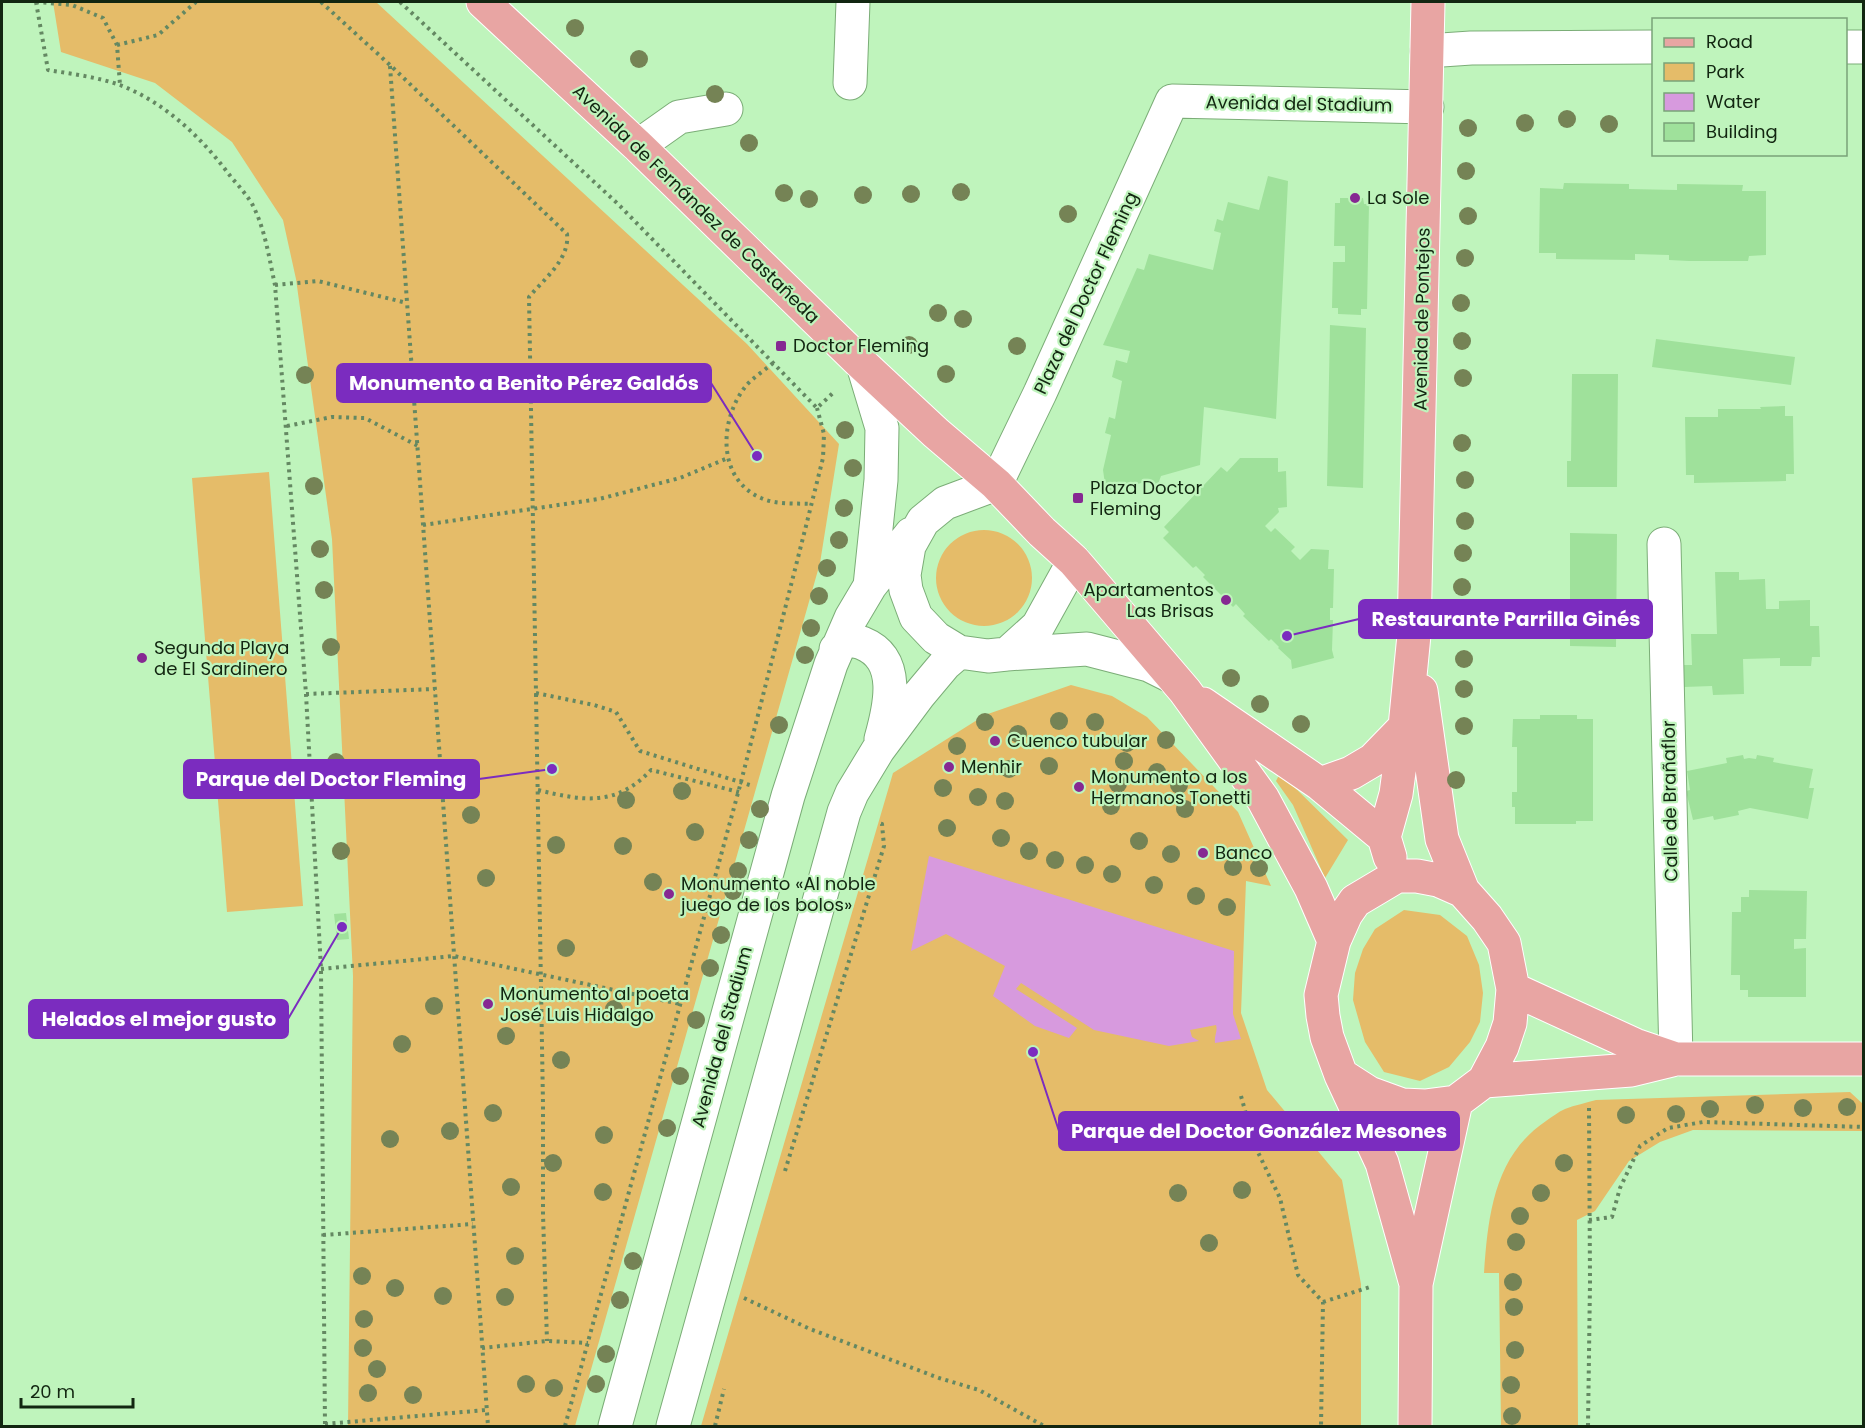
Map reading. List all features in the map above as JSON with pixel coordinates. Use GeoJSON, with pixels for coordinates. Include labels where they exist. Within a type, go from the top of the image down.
{"type":"FeatureCollection","features":[{"type":"Feature","properties":{"kind":"main road","name":"Avenida de Fernández de Castañeda"},"geometry":{"type":"LineString","coordinates":[[483,2],[638,146],[863,365],[936,433],[996,484],[1042,532],[1074,561],[1178,683]]}},
{"type":"Feature","properties":{"kind":"main road","name":"Avenida de Pontejos"},"geometry":{"type":"LineString","coordinates":[[1384,837],[1396,794],[1414,636],[1428,2]]}},
{"type":"Feature","properties":{"kind":"main road","name":"Avenida de Pontejos"},"geometry":{"type":"LineString","coordinates":[[1414,636],[1442,839],[1463,891]]}},
{"type":"Feature","properties":{"kind":"main road"},"geometry":{"type":"LineString","coordinates":[[1178,683],[1320,784],[1384,837],[1397,876]]}},
{"type":"Feature","properties":{"kind":"main road"},"geometry":{"type":"LineString","coordinates":[[1178,683],[1263,799],[1311,888],[1334,940]]}},
{"type":"Feature","properties":{"kind":"main road"},"geometry":{"type":"LineString","coordinates":[[1320,784],[1351,773],[1373,760],[1405,727]]}},
{"type":"Feature","properties":{"kind":"main road"},"geometry":{"type":"LineString","coordinates":[[1341,1075],[1369,1093],[1402,1105],[1425,1106],[1456,1102],[1484,1081],[1502,1047],[1514,989],[1504,943],[1487,918],[1463,891],[1438,880],[1417,876],[1397,876],[1355,901],[1334,940],[1321,995],[1327,1037],[1341,1075],[1382,1163],[1416,1284]]}},
{"type":"Feature","properties":{"kind":"main road"},"geometry":{"type":"LineString","coordinates":[[1514,989],[1635,1045],[1676,1059]]}},
{"type":"Feature","properties":{"kind":"main road"},"geometry":{"type":"LineString","coordinates":[[1484,1081],[1631,1070],[1676,1059],[1863,1059]]}},
{"type":"Feature","properties":{"kind":"main road"},"geometry":{"type":"LineString","coordinates":[[1415,1426],[1416,1284],[1456,1102]]}},
{"type":"Feature","properties":{"kind":"street"},"geometry":{"type":"LineString","coordinates":[[850,83],[853,3]]}},
{"type":"Feature","properties":{"kind":"street"},"geometry":{"type":"LineString","coordinates":[[1427,51],[1472,48],[1652,47]]}},
{"type":"Feature","properties":{"kind":"street"},"geometry":{"type":"LineString","coordinates":[[1847,47],[1863,47]]}},
{"type":"Feature","properties":{"kind":"street","name":"Avenida del Stadium"},"geometry":{"type":"LineString","coordinates":[[1172,101],[1427,107]]}},
{"type":"Feature","properties":{"kind":"street","name":"Plaza del Doctor Fleming"},"geometry":{"type":"LineString","coordinates":[[996,484],[1040,393],[1172,101]]}},
{"type":"Feature","properties":{"kind":"street"},"geometry":{"type":"LineString","coordinates":[[638,146],[679,117],[726,109]]}},
{"type":"Feature","properties":{"kind":"street","name":"Avenida del Stadium"},"geometry":{"type":"LineString","coordinates":[[863,365],[882,428],[881,480],[870,586]]}},
{"type":"Feature","properties":{"kind":"street","name":"Avenida del Stadium"},"geometry":{"type":"LineString","coordinates":[[615,1426],[789,796],[836,650],[870,586],[923,521],[945,503],[996,484]]}},
{"type":"Feature","properties":{"kind":"street","name":"Avenida del Stadium"},"geometry":{"type":"LineString","coordinates":[[923,521],[909,546],[904,575],[906,590],[916,617],[936,638],[959,652],[988,656],[1087,649],[1149,665],[1178,683]]}},
{"type":"Feature","properties":{"kind":"street","name":"Calle de Brañaflor"},"geometry":{"type":"LineString","coordinates":[[1664,544],[1676,1059]]}},
{"type":"Feature","properties":{"kind":"street"},"geometry":{"type":"LineString","coordinates":[[1007,654],[1038,626],[1074,561]]}},
{"type":"Feature","properties":{"kind":"street"},"geometry":{"type":"LineString","coordinates":[[836,650],[847,642],[863,643],[886,663],[890,682],[890,703],[878,750]]}},
{"type":"Feature","properties":{"kind":"street"},"geometry":{"type":"LineString","coordinates":[[674,1426],[844,812],[852,793],[878,750],[919,695],[959,652]]}},
{"type":"Feature","properties":{"kind":"path"},"geometry":{"type":"LineString","coordinates":[[120,85],[117,45],[103,18],[72,5],[36,2],[48,70],[120,85],[158,104],[192,131],[221,164],[251,203],[265,237],[275,285],[306,694],[321,969],[325,1425],[486,1410]]}},
{"type":"Feature","properties":{"kind":"path"},"geometry":{"type":"LineString","coordinates":[[117,45],[158,35],[196,2]]}},
{"type":"Feature","properties":{"kind":"path"},"geometry":{"type":"LineString","coordinates":[[321,2],[567,234],[568,247],[562,258],[529,297],[543,1214],[547,1341]]}},
{"type":"Feature","properties":{"kind":"path"},"geometry":{"type":"LineString","coordinates":[[400,2],[618,204],[817,408],[824,434],[823,458],[739,792],[565,1426]]}},
{"type":"Feature","properties":{"kind":"path"},"geometry":{"type":"LineString","coordinates":[[390,65],[488,1426]]}},
{"type":"Feature","properties":{"kind":"path"},"geometry":{"type":"LineString","coordinates":[[275,285],[318,281],[407,303]]}},
{"type":"Feature","properties":{"kind":"path"},"geometry":{"type":"LineString","coordinates":[[773,363],[746,387],[734,407],[728,420],[725,437],[728,458],[745,489],[763,499],[812,504]]}},
{"type":"Feature","properties":{"kind":"path"},"geometry":{"type":"LineString","coordinates":[[817,408],[863,365]]}},
{"type":"Feature","properties":{"kind":"path"},"geometry":{"type":"LineString","coordinates":[[287,426],[332,417],[365,418],[418,446]]}},
{"type":"Feature","properties":{"kind":"path"},"geometry":{"type":"LineString","coordinates":[[423,525],[599,499],[680,478],[728,458]]}},
{"type":"Feature","properties":{"kind":"path"},"geometry":{"type":"LineString","coordinates":[[306,694],[435,689]]}},
{"type":"Feature","properties":{"kind":"path"},"geometry":{"type":"LineString","coordinates":[[536,693],[616,712],[640,751],[789,796]]}},
{"type":"Feature","properties":{"kind":"path"},"geometry":{"type":"LineString","coordinates":[[538,790],[580,800],[615,795],[632,787],[651,770],[739,792]]}},
{"type":"Feature","properties":{"kind":"path"},"geometry":{"type":"LineString","coordinates":[[783,1176],[884,846],[882,824],[844,812]]}},
{"type":"Feature","properties":{"kind":"path"},"geometry":{"type":"LineString","coordinates":[[321,969],[454,956],[680,1004]]}},
{"type":"Feature","properties":{"kind":"path"},"geometry":{"type":"LineString","coordinates":[[1588,1426],[1589,1073]]}},
{"type":"Feature","properties":{"kind":"path"},"geometry":{"type":"LineString","coordinates":[[1241,1096],[1255,1146],[1280,1198],[1298,1275],[1323,1302],[1321,1426]]}},
{"type":"Feature","properties":{"kind":"path"},"geometry":{"type":"LineString","coordinates":[[1589,1220],[1612,1217],[1620,1188],[1640,1146],[1668,1128],[1702,1122],[1863,1127]]}},
{"type":"Feature","properties":{"kind":"path"},"geometry":{"type":"LineString","coordinates":[[323,1235],[473,1224]]}},
{"type":"Feature","properties":{"kind":"path"},"geometry":{"type":"LineString","coordinates":[[713,1284],[822,1333],[939,1378],[979,1390],[1044,1426]]}},
{"type":"Feature","properties":{"kind":"path"},"geometry":{"type":"LineString","coordinates":[[1323,1302],[1373,1286]]}},
{"type":"Feature","properties":{"kind":"path"},"geometry":{"type":"LineString","coordinates":[[743,1311],[750,1288]]}},
{"type":"Feature","properties":{"kind":"path"},"geometry":{"type":"LineString","coordinates":[[482,1348],[547,1341],[588,1343]]}},
{"type":"Feature","properties":{"kind":"path"},"geometry":{"type":"LineString","coordinates":[[714,1426],[726,1380]]}},
{"type":"Feature","properties":{"kind":"green space"},"geometry":{"type":"Polygon","coordinates":[[[53,2],[376,2],[747,344],[839,444],[820,563],[575,1426],[348,1426],[353,976],[332,539],[296,279],[283,220],[232,142],[155,83],[61,52],[53,2]]]}},
{"type":"Feature","properties":{"kind":"green space"},"geometry":{"type":"Polygon","coordinates":[[[269,472],[303,906],[227,912],[192,478],[269,472]]]}},
{"type":"Feature","properties":{"kind":"green space"},"geometry":{"type":"Polygon","coordinates":[[[984,530],[1002,533],[1018,544],[1029,560],[1032,578],[1029,596],[1018,612],[1002,623],[984,626],[966,623],[950,612],[939,596],[936,578],[939,560],[950,544],[966,533],[984,530]]]}},
{"type":"Feature","properties":{"kind":"green space"},"geometry":{"type":"Polygon","coordinates":[[[1071,685],[1112,696],[1147,717],[1238,812],[1271,886],[1246,881],[1241,1013],[1267,1090],[1342,1180],[1361,1284],[1361,1426],[701,1426],[893,773],[985,715],[1071,685]]]}},
{"type":"Feature","properties":{"kind":"green space"},"geometry":{"type":"Polygon","coordinates":[[[1280,773],[1348,840],[1325,878],[1293,805],[1276,781],[1280,773]]]}},
{"type":"Feature","properties":{"kind":"green space"},"geometry":{"type":"Polygon","coordinates":[[[1404,910],[1440,915],[1467,936],[1479,965],[1483,993],[1480,1022],[1470,1042],[1449,1067],[1420,1081],[1384,1072],[1365,1042],[1353,1000],[1355,973],[1363,949],[1375,929],[1404,910]]]}},
{"type":"Feature","properties":{"kind":"green space"},"geometry":{"type":"Polygon","coordinates":[[[1850,1092],[1863,1104],[1863,1131],[1693,1130],[1660,1142],[1629,1161],[1595,1211],[1577,1220],[1578,1426],[1501,1426],[1499,1273],[1484,1273],[1488,1230],[1497,1189],[1505,1169],[1529,1135],[1562,1110],[1596,1100],[1850,1092]]]}},
{"type":"Feature","properties":{"kind":"water"},"geometry":{"type":"Polygon","coordinates":[[[929,856],[1234,951],[1233,1014],[1241,1039],[1215,1043],[1216,1025],[1190,1030],[1192,1037],[1199,1041],[1169,1046],[1094,1030],[1021,983],[1016,989],[1077,1028],[1069,1038],[1035,1026],[993,996],[1005,966],[946,934],[911,951],[929,856]]]}},
{"type":"Feature","properties":{"kind":"building"},"geometry":{"type":"Polygon","coordinates":[[[1268,176],[1288,181],[1276,419],[1204,407],[1200,465],[1161,476],[1157,487],[1147,481],[1111,493],[1105,484],[1103,470],[1111,435],[1105,433],[1109,417],[1115,419],[1122,381],[1112,377],[1116,360],[1127,363],[1130,351],[1103,345],[1137,268],[1144,270],[1149,254],[1213,270],[1221,233],[1214,231],[1217,219],[1223,221],[1228,202],[1259,210],[1268,176]]]}},
{"type":"Feature","properties":{"kind":"building"},"geometry":{"type":"Polygon","coordinates":[[[1564,183],[1629,184],[1629,189],[1677,190],[1677,184],[1743,185],[1742,191],[1766,191],[1766,255],[1749,256],[1748,261],[1689,261],[1669,260],[1669,255],[1635,254],[1635,260],[1556,259],[1556,253],[1539,253],[1540,188],[1563,189],[1564,183]]]}},
{"type":"Feature","properties":{"kind":"building"},"geometry":{"type":"Polygon","coordinates":[[[1340,198],[1363,198],[1364,204],[1369,204],[1367,309],[1361,309],[1361,315],[1338,314],[1338,308],[1332,308],[1333,262],[1345,262],[1345,246],[1334,246],[1335,203],[1340,203],[1340,198]]]}},
{"type":"Feature","properties":{"kind":"building"},"geometry":{"type":"Polygon","coordinates":[[[1330,325],[1366,328],[1363,488],[1327,486],[1330,325]]]}},
{"type":"Feature","properties":{"kind":"building"},"geometry":{"type":"Polygon","coordinates":[[[1656,339],[1795,357],[1791,385],[1652,367],[1656,339]]]}},
{"type":"Feature","properties":{"kind":"building"},"geometry":{"type":"Polygon","coordinates":[[[1572,374],[1618,374],[1617,487],[1567,487],[1567,461],[1571,461],[1572,374]]]}},
{"type":"Feature","properties":{"kind":"building"},"geometry":{"type":"Polygon","coordinates":[[[1785,406],[1785,416],[1793,416],[1794,474],[1786,474],[1786,481],[1694,483],[1694,475],[1686,475],[1685,417],[1718,417],[1718,409],[1761,409],[1760,407],[1785,406]]]}},
{"type":"Feature","properties":{"kind":"building"},"geometry":{"type":"Polygon","coordinates":[[[1240,458],[1278,458],[1278,472],[1286,471],[1287,507],[1278,508],[1279,512],[1265,526],[1271,532],[1275,528],[1295,547],[1291,551],[1300,560],[1311,549],[1329,550],[1328,569],[1334,569],[1333,608],[1330,608],[1330,620],[1333,620],[1334,658],[1292,669],[1291,660],[1279,647],[1271,639],[1269,641],[1243,616],[1245,614],[1236,604],[1233,607],[1203,577],[1205,575],[1196,566],[1193,568],[1163,538],[1169,532],[1164,527],[1221,467],[1227,472],[1240,458]]]}},
{"type":"Feature","properties":{"kind":"building"},"geometry":{"type":"Polygon","coordinates":[[[1570,533],[1617,534],[1616,647],[1570,646],[1570,533]]]}},
{"type":"Feature","properties":{"kind":"building"},"geometry":{"type":"Polygon","coordinates":[[[1715,572],[1739,572],[1739,580],[1765,579],[1766,609],[1779,609],[1779,601],[1810,600],[1810,626],[1819,626],[1820,657],[1812,657],[1811,666],[1780,666],[1780,658],[1743,659],[1744,694],[1713,695],[1712,686],[1684,687],[1684,665],[1692,665],[1691,634],[1717,634],[1715,572]]]}},
{"type":"Feature","properties":{"kind":"building"},"geometry":{"type":"Polygon","coordinates":[[[1540,715],[1577,715],[1577,719],[1593,719],[1593,821],[1576,821],[1576,824],[1515,824],[1512,792],[1517,792],[1517,747],[1512,747],[1513,719],[1540,719],[1540,715]]]}},
{"type":"Feature","properties":{"kind":"building"},"geometry":{"type":"Polygon","coordinates":[[[1743,755],[1744,759],[1756,759],[1757,755],[1774,758],[1773,762],[1813,769],[1809,788],[1814,788],[1808,819],[1750,808],[1738,811],[1739,815],[1714,820],[1713,816],[1693,820],[1686,791],[1690,790],[1687,771],[1727,763],[1726,758],[1743,755]]]}},
{"type":"Feature","properties":{"kind":"building"},"geometry":{"type":"Polygon","coordinates":[[[1749,890],[1807,891],[1806,939],[1794,939],[1794,949],[1806,948],[1806,997],[1748,997],[1748,990],[1740,990],[1740,975],[1731,975],[1732,912],[1741,912],[1741,897],[1749,897],[1749,890]]]}},
{"type":"Feature","properties":{"kind":"building"},"geometry":{"type":"Polygon","coordinates":[[[346,913],[349,939],[337,940],[334,914],[346,913]]]}},
{"type":"Feature","properties":{"kind":"place","name":"La Sole"},"geometry":{"type":"Point","coordinates":[1355,198]}},
{"type":"Feature","properties":{"kind":"place","name":"Doctor Fleming"},"geometry":{"type":"Point","coordinates":[781,346]}},
{"type":"Feature","properties":{"kind":"place","name":"Monumento a Benito Pérez Galdós"},"geometry":{"type":"Point","coordinates":[757,456]}},
{"type":"Feature","properties":{"kind":"place","name":"Plaza Doctor Fleming"},"geometry":{"type":"Point","coordinates":[1078,498]}},
{"type":"Feature","properties":{"kind":"place","name":"Apartamentos Las Brisas"},"geometry":{"type":"Point","coordinates":[1226,600]}},
{"type":"Feature","properties":{"kind":"place","name":"Restaurante Parrilla Ginés"},"geometry":{"type":"Point","coordinates":[1287,636]}},
{"type":"Feature","properties":{"kind":"place","name":"Segunda Playa de El Sardinero"},"geometry":{"type":"Point","coordinates":[142,658]}},
{"type":"Feature","properties":{"kind":"place","name":"Cuenco tubular"},"geometry":{"type":"Point","coordinates":[995,741]}},
{"type":"Feature","properties":{"kind":"place","name":"Menhir"},"geometry":{"type":"Point","coordinates":[949,767]}},
{"type":"Feature","properties":{"kind":"place","name":"Parque del Doctor Fleming"},"geometry":{"type":"Point","coordinates":[552,769]}},
{"type":"Feature","properties":{"kind":"place","name":"Monumento a los Hermanos Tonetti"},"geometry":{"type":"Point","coordinates":[1079,787]}},
{"type":"Feature","properties":{"kind":"place","name":"Banco"},"geometry":{"type":"Point","coordinates":[1203,853]}},
{"type":"Feature","properties":{"kind":"place","name":"Monumento «Al noble juego de los bolos»"},"geometry":{"type":"Point","coordinates":[669,894]}},
{"type":"Feature","properties":{"kind":"place","name":"Helados el mejor gusto"},"geometry":{"type":"Point","coordinates":[342,927]}},
{"type":"Feature","properties":{"kind":"place","name":"Monumento al poeta José Luis Hidalgo"},"geometry":{"type":"Point","coordinates":[488,1004]}},
{"type":"Feature","properties":{"kind":"place","name":"Parque del Doctor González Mesones"},"geometry":{"type":"Point","coordinates":[1033,1052]}}]}
